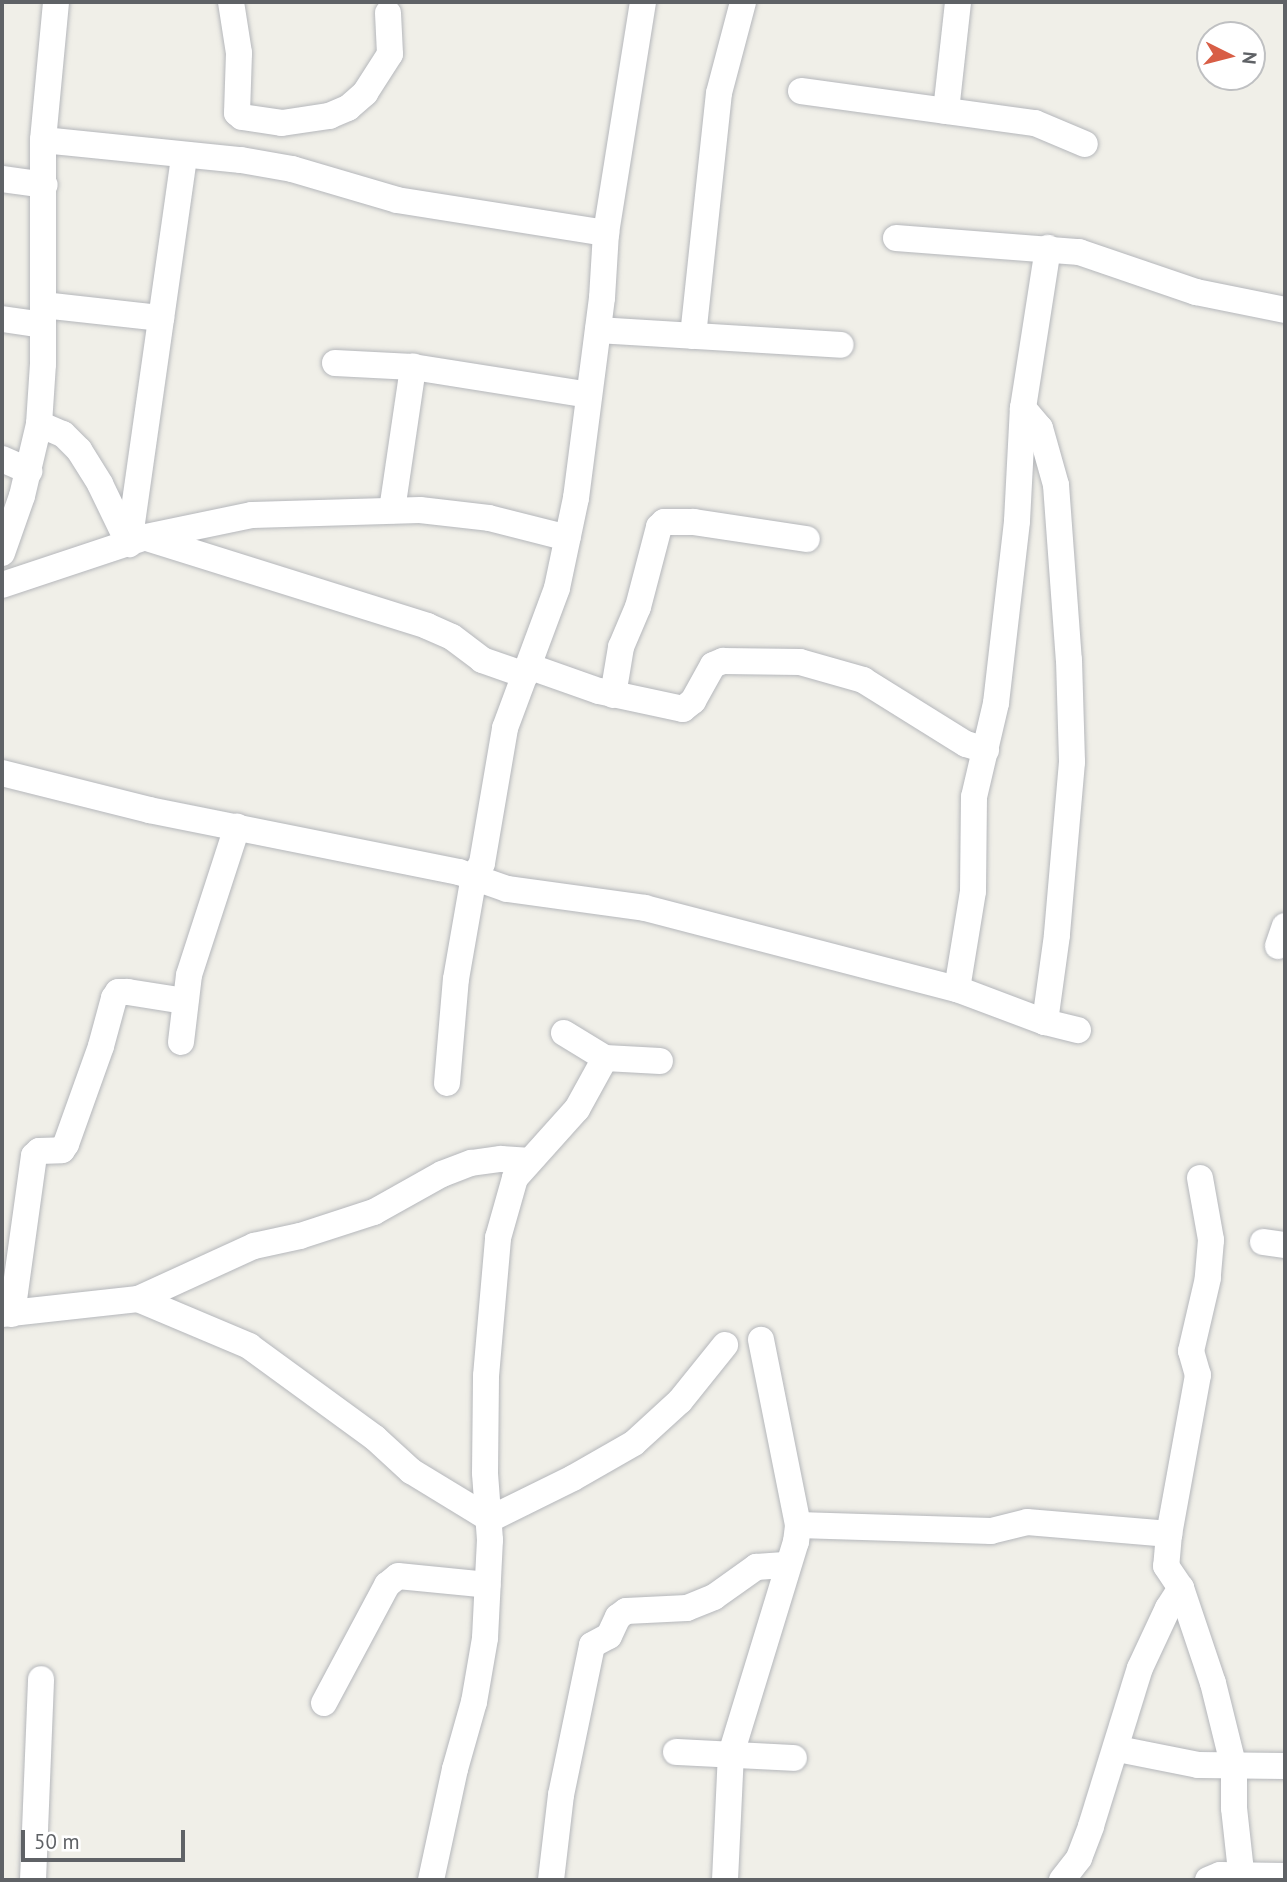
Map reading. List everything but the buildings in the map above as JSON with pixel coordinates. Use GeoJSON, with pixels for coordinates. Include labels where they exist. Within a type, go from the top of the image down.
{"type":"FeatureCollection","features":[{"type":"Feature","properties":{"kind":"street"},"geometry":{"type":"LineString","coordinates":[[2,553],[12,530],[29,471],[39,424],[45,186],[43,139],[56,2]]}},
{"type":"Feature","properties":{"kind":"street"},"geometry":{"type":"LineString","coordinates":[[231,2],[239,52],[237,113],[242,117],[282,123],[329,116],[348,108],[365,93],[390,54],[388,13]]}},
{"type":"Feature","properties":{"kind":"street"},"geometry":{"type":"LineString","coordinates":[[447,1083],[456,979],[474,876],[482,863],[505,728],[557,588],[568,538],[598,330],[606,233],[643,2]]}},
{"type":"Feature","properties":{"kind":"street"},"geometry":{"type":"LineString","coordinates":[[693,336],[719,93],[743,2]]}},
{"type":"Feature","properties":{"kind":"street"},"geometry":{"type":"LineString","coordinates":[[946,111],[958,2]]}},
{"type":"Feature","properties":{"kind":"street"},"geometry":{"type":"LineString","coordinates":[[801,91],[1035,123],[1085,144]]}},
{"type":"Feature","properties":{"kind":"street"},"geometry":{"type":"LineString","coordinates":[[43,139],[241,160],[292,169],[397,200],[606,233]]}},
{"type":"Feature","properties":{"kind":"street"},"geometry":{"type":"LineString","coordinates":[[137,541],[161,318],[184,156]]}},
{"type":"Feature","properties":{"kind":"street"},"geometry":{"type":"LineString","coordinates":[[2,179],[45,186]]}},
{"type":"Feature","properties":{"kind":"street"},"geometry":{"type":"LineString","coordinates":[[896,238],[1079,252],[1208,295],[1285,310]]}},
{"type":"Feature","properties":{"kind":"street"},"geometry":{"type":"LineString","coordinates":[[957,989],[973,891],[974,797],[996,703],[1017,521],[1023,408],[1048,248]]}},
{"type":"Feature","properties":{"kind":"street"},"geometry":{"type":"LineString","coordinates":[[2,319],[43,315],[161,318]]}},
{"type":"Feature","properties":{"kind":"street"},"geometry":{"type":"LineString","coordinates":[[598,330],[841,345]]}},
{"type":"Feature","properties":{"kind":"street"},"geometry":{"type":"LineString","coordinates":[[335,363],[413,367],[589,395]]}},
{"type":"Feature","properties":{"kind":"street"},"geometry":{"type":"LineString","coordinates":[[392,510],[413,367]]}},
{"type":"Feature","properties":{"kind":"street"},"geometry":{"type":"LineString","coordinates":[[1023,408],[1040,428],[1056,485],[1069,660],[1072,762],[1057,935],[1045,1022]]}},
{"type":"Feature","properties":{"kind":"street"},"geometry":{"type":"LineString","coordinates":[[39,424],[63,434],[79,450],[137,541],[427,626],[452,637],[482,660],[613,695],[684,709],[693,701],[713,666],[723,661],[800,662],[863,680],[966,744],[986,750]]}},
{"type":"Feature","properties":{"kind":"street"},"geometry":{"type":"LineString","coordinates":[[2,459],[29,471]]}},
{"type":"Feature","properties":{"kind":"street"},"geometry":{"type":"LineString","coordinates":[[2,584],[137,541],[252,515],[392,510],[489,518],[568,538]]}},
{"type":"Feature","properties":{"kind":"street"},"geometry":{"type":"LineString","coordinates":[[613,695],[621,647],[638,607],[659,527],[664,522],[694,522],[807,539]]}},
{"type":"Feature","properties":{"kind":"street"},"geometry":{"type":"LineString","coordinates":[[2,773],[149,810],[474,876],[507,889],[645,908],[957,989],[1045,1022],[1078,1030]]}},
{"type":"Feature","properties":{"kind":"street"},"geometry":{"type":"LineString","coordinates":[[181,1042],[189,975],[237,827]]}},
{"type":"Feature","properties":{"kind":"street"},"geometry":{"type":"LineString","coordinates":[[185,1001],[128,992],[118,992],[114,998],[101,1046],[66,1144],[62,1150],[39,1151],[34,1156],[7,1314],[138,1299],[254,1246],[300,1236],[374,1212],[442,1174],[471,1163],[501,1159],[527,1161]]}},
{"type":"Feature","properties":{"kind":"street"},"geometry":{"type":"LineString","coordinates":[[564,1033],[605,1058],[660,1061]]}},
{"type":"Feature","properties":{"kind":"street"},"geometry":{"type":"LineString","coordinates":[[431,1880],[454,1769],[474,1702],[485,1638],[490,1519],[485,1473],[486,1376],[498,1238],[515,1178],[527,1161],[577,1109],[605,1058]]}},
{"type":"Feature","properties":{"kind":"street"},"geometry":{"type":"LineString","coordinates":[[1200,1178],[1211,1240],[1208,1278],[1191,1351],[1198,1375],[1169,1534],[1166,1566],[1181,1588],[1213,1683],[1234,1768],[1234,1808],[1243,1878]]}},
{"type":"Feature","properties":{"kind":"street"},"geometry":{"type":"LineString","coordinates":[[138,1299],[248,1346],[375,1438],[411,1471],[490,1519]]}},
{"type":"Feature","properties":{"kind":"street"},"geometry":{"type":"LineString","coordinates":[[725,1880],[731,1754],[798,1525],[761,1340]]}},
{"type":"Feature","properties":{"kind":"street"},"geometry":{"type":"LineString","coordinates":[[490,1519],[573,1478],[634,1443],[680,1401],[725,1345]]}},
{"type":"Feature","properties":{"kind":"street"},"geometry":{"type":"LineString","coordinates":[[798,1525],[991,1531],[1027,1522],[1169,1534]]}},
{"type":"Feature","properties":{"kind":"street"},"geometry":{"type":"LineString","coordinates":[[551,1880],[561,1795],[592,1645],[609,1636],[618,1617],[626,1611],[687,1608],[714,1597],[756,1567],[788,1566]]}},
{"type":"Feature","properties":{"kind":"street"},"geometry":{"type":"LineString","coordinates":[[324,1703],[387,1585],[398,1576],[488,1585]]}},
{"type":"Feature","properties":{"kind":"street"},"geometry":{"type":"LineString","coordinates":[[1062,1880],[1079,1858],[1118,1749],[1140,1668],[1167,1608],[1181,1588]]}},
{"type":"Feature","properties":{"kind":"street"},"geometry":{"type":"LineString","coordinates":[[33,1880],[41,1679]]}},
{"type":"Feature","properties":{"kind":"street"},"geometry":{"type":"LineString","coordinates":[[1118,1749],[1159,1759],[1234,1768],[1285,1766]]}},
{"type":"Feature","properties":{"kind":"street"},"geometry":{"type":"LineString","coordinates":[[676,1752],[794,1758]]}},
{"type":"Feature","properties":{"kind":"street"},"geometry":{"type":"LineString","coordinates":[[1208,1880],[1220,1875],[1243,1878],[1285,1876]]}}]}
